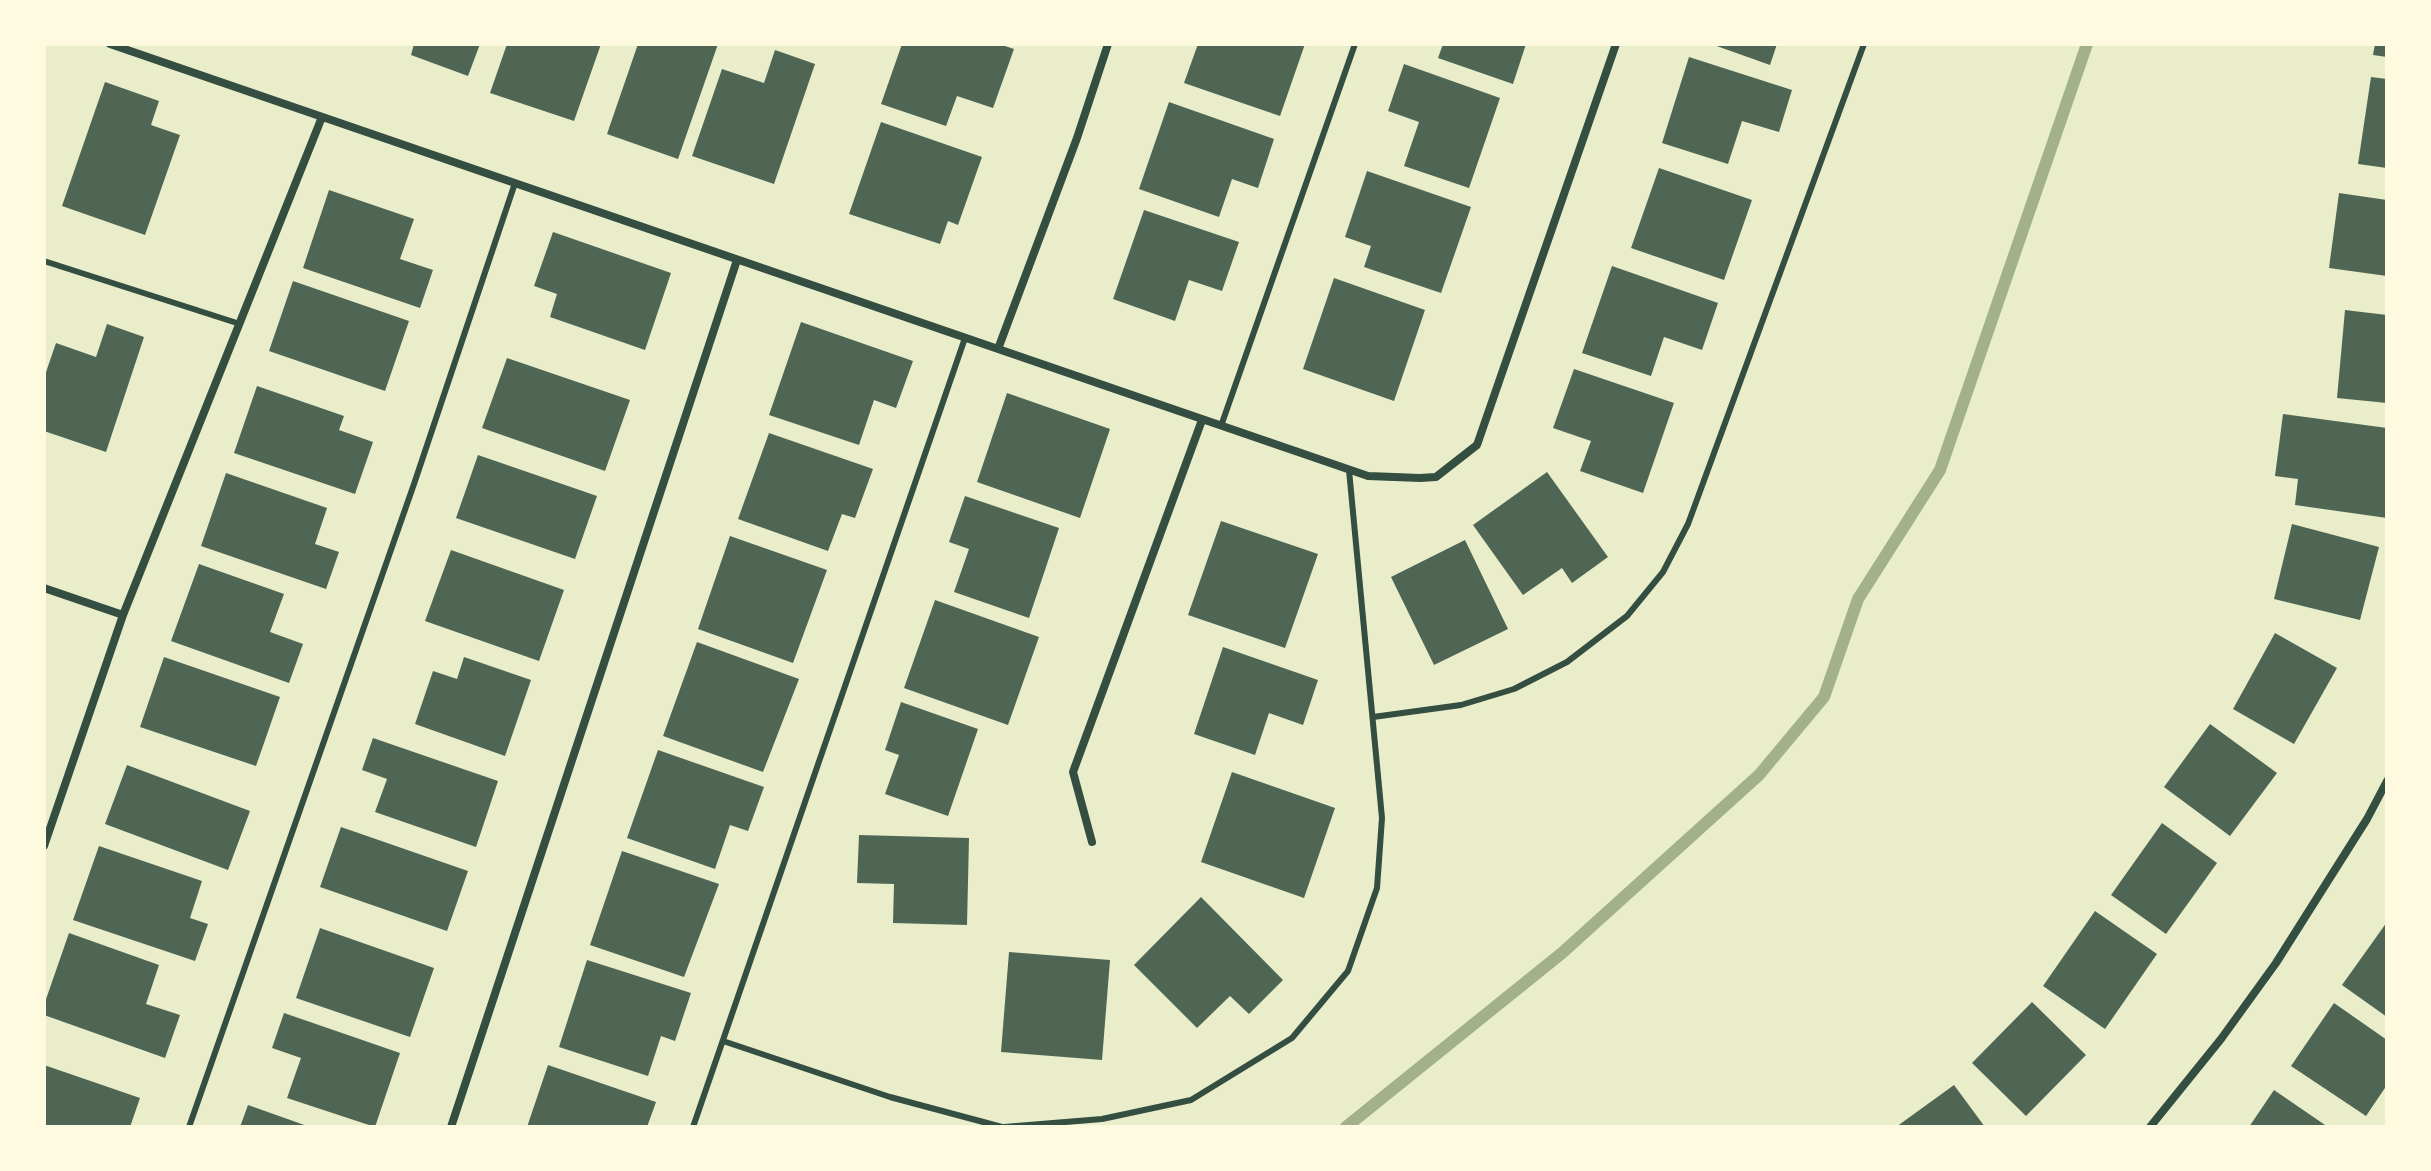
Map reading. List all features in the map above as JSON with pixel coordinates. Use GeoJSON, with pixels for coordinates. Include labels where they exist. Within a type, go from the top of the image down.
{"type":"FeatureCollection","features":[{"type":"Feature","properties":{"kind":"street"},"geometry":{"type":"LineString","coordinates":[[110,44],[1349,470],[1368,476],[1420,478],[1436,477],[1477,445],[1616,44]]}},
{"type":"Feature","properties":{"kind":"street"},"geometry":{"type":"LineString","coordinates":[[998,349],[1077,138],[1108,44]]}},
{"type":"Feature","properties":{"kind":"street"},"geometry":{"type":"LineString","coordinates":[[44,846],[123,615],[322,117]]}},
{"type":"Feature","properties":{"kind":"street"},"geometry":{"type":"LineString","coordinates":[[451,1127],[737,260]]}},
{"type":"Feature","properties":{"kind":"street"},"geometry":{"type":"LineString","coordinates":[[1092,842],[1073,772],[1202,420]]}},
{"type":"Feature","properties":{"kind":"street"},"geometry":{"type":"LineString","coordinates":[[44,588],[123,615]]}},
{"type":"Feature","properties":{"kind":"street"},"geometry":{"type":"LineString","coordinates":[[2150,1127],[2221,1039],[2276,963],[2367,819],[2387,781]]}},
{"type":"Feature","properties":{"kind":"lane"},"geometry":{"type":"LineString","coordinates":[[1221,426],[1355,44]]}},
{"type":"Feature","properties":{"kind":"lane"},"geometry":{"type":"LineString","coordinates":[[1373,717],[1461,705],[1514,689],[1567,662],[1627,616],[1663,572],[1688,524],[1864,44]]}},
{"type":"Feature","properties":{"kind":"lane"},"geometry":{"type":"LineString","coordinates":[[189,1127],[419,469],[515,183]]}},
{"type":"Feature","properties":{"kind":"lane"},"geometry":{"type":"LineString","coordinates":[[44,261],[240,324]]}},
{"type":"Feature","properties":{"kind":"lane"},"geometry":{"type":"LineString","coordinates":[[693,1127],[965,338]]}},
{"type":"Feature","properties":{"kind":"lane"},"geometry":{"type":"LineString","coordinates":[[723,1041],[890,1097],[1003,1127],[1102,1119],[1191,1100],[1292,1038],[1348,971],[1377,888],[1382,818],[1349,470]]}},
{"type":"Feature","properties":{"kind":"building"},"geometry":{"type":"Polygon","coordinates":[[[414,44],[480,44],[468,76],[411,55],[414,44]]]}},
{"type":"Feature","properties":{"kind":"building"},"geometry":{"type":"Polygon","coordinates":[[[507,44],[601,44],[574,121],[490,93],[507,44]]]}},
{"type":"Feature","properties":{"kind":"building"},"geometry":{"type":"Polygon","coordinates":[[[638,44],[718,44],[678,159],[607,134],[638,44]]]}},
{"type":"Feature","properties":{"kind":"building"},"geometry":{"type":"Polygon","coordinates":[[[902,44],[999,44],[1014,49],[993,108],[957,96],[946,126],[881,104],[902,44]]]}},
{"type":"Feature","properties":{"kind":"building"},"geometry":{"type":"Polygon","coordinates":[[[1198,44],[1305,44],[1280,116],[1184,83],[1198,44]]]}},
{"type":"Feature","properties":{"kind":"building"},"geometry":{"type":"Polygon","coordinates":[[[1443,44],[1526,44],[1513,84],[1438,58],[1443,44]]]}},
{"type":"Feature","properties":{"kind":"building"},"geometry":{"type":"Polygon","coordinates":[[[1711,44],[1777,44],[1770,65],[1711,44]]]}},
{"type":"Feature","properties":{"kind":"building"},"geometry":{"type":"Polygon","coordinates":[[[2375,44],[2387,44],[2387,57],[2373,55],[2375,44]]]}},
{"type":"Feature","properties":{"kind":"building"},"geometry":{"type":"Polygon","coordinates":[[[775,50],[815,64],[774,184],[692,156],[722,69],[764,83],[775,50]]]}},
{"type":"Feature","properties":{"kind":"building"},"geometry":{"type":"Polygon","coordinates":[[[1689,57],[1792,90],[1779,132],[1742,121],[1728,164],[1662,143],[1689,57]]]}},
{"type":"Feature","properties":{"kind":"building"},"geometry":{"type":"Polygon","coordinates":[[[1404,64],[1500,98],[1469,188],[1404,166],[1419,122],[1388,111],[1404,64]]]}},
{"type":"Feature","properties":{"kind":"building"},"geometry":{"type":"Polygon","coordinates":[[[2371,77],[2387,79],[2387,168],[2358,164],[2371,77]]]}},
{"type":"Feature","properties":{"kind":"building"},"geometry":{"type":"Polygon","coordinates":[[[105,82],[159,101],[151,125],[180,135],[145,235],[62,206],[105,82]]]}},
{"type":"Feature","properties":{"kind":"building"},"geometry":{"type":"Polygon","coordinates":[[[1169,102],[1274,139],[1258,188],[1232,179],[1219,217],[1139,189],[1169,102]]]}},
{"type":"Feature","properties":{"kind":"building"},"geometry":{"type":"Polygon","coordinates":[[[881,122],[982,157],[958,225],[948,221],[940,244],[849,214],[881,122]]]}},
{"type":"Feature","properties":{"kind":"building"},"geometry":{"type":"Polygon","coordinates":[[[1659,168],[1752,200],[1724,280],[1631,248],[1659,168]]]}},
{"type":"Feature","properties":{"kind":"building"},"geometry":{"type":"Polygon","coordinates":[[[1367,171],[1471,207],[1441,293],[1364,267],[1371,246],[1345,237],[1367,171]]]}},
{"type":"Feature","properties":{"kind":"building"},"geometry":{"type":"Polygon","coordinates":[[[329,190],[414,219],[400,259],[433,270],[420,308],[303,268],[329,190]]]}},
{"type":"Feature","properties":{"kind":"building"},"geometry":{"type":"Polygon","coordinates":[[[2339,193],[2387,200],[2387,276],[2329,268],[2339,193]]]}},
{"type":"Feature","properties":{"kind":"building"},"geometry":{"type":"Polygon","coordinates":[[[1144,210],[1239,242],[1222,291],[1189,280],[1175,321],[1113,299],[1144,210]]]}},
{"type":"Feature","properties":{"kind":"building"},"geometry":{"type":"Polygon","coordinates":[[[553,232],[671,273],[645,350],[550,317],[557,294],[534,286],[553,232]]]}},
{"type":"Feature","properties":{"kind":"building"},"geometry":{"type":"Polygon","coordinates":[[[1612,266],[1718,303],[1702,350],[1664,337],[1651,376],[1582,353],[1612,266]]]}},
{"type":"Feature","properties":{"kind":"building"},"geometry":{"type":"Polygon","coordinates":[[[1334,278],[1425,310],[1394,401],[1303,369],[1334,278]]]}},
{"type":"Feature","properties":{"kind":"building"},"geometry":{"type":"Polygon","coordinates":[[[293,281],[409,321],[385,391],[269,351],[293,281]]]}},
{"type":"Feature","properties":{"kind":"building"},"geometry":{"type":"Polygon","coordinates":[[[2345,310],[2387,315],[2387,403],[2337,398],[2345,310]]]}},
{"type":"Feature","properties":{"kind":"building"},"geometry":{"type":"Polygon","coordinates":[[[801,322],[913,361],[896,408],[874,400],[859,445],[769,415],[801,322]]]}},
{"type":"Feature","properties":{"kind":"building"},"geometry":{"type":"Polygon","coordinates":[[[107,324],[144,337],[106,452],[44,431],[44,378],[56,343],[96,357],[107,324]]]}},
{"type":"Feature","properties":{"kind":"building"},"geometry":{"type":"Polygon","coordinates":[[[507,358],[630,400],[605,471],[482,428],[507,358]]]}},
{"type":"Feature","properties":{"kind":"building"},"geometry":{"type":"Polygon","coordinates":[[[1574,369],[1674,403],[1643,493],[1580,471],[1591,441],[1553,428],[1574,369]]]}},
{"type":"Feature","properties":{"kind":"building"},"geometry":{"type":"Polygon","coordinates":[[[257,386],[344,416],[339,430],[373,442],[355,494],[234,453],[257,386]]]}},
{"type":"Feature","properties":{"kind":"building"},"geometry":{"type":"Polygon","coordinates":[[[1007,393],[1110,429],[1080,518],[977,482],[1007,393]]]}},
{"type":"Feature","properties":{"kind":"building"},"geometry":{"type":"Polygon","coordinates":[[[2283,414],[2387,428],[2387,518],[2295,505],[2298,479],[2275,476],[2283,414]]]}},
{"type":"Feature","properties":{"kind":"building"},"geometry":{"type":"Polygon","coordinates":[[[769,433],[873,469],[855,518],[842,514],[828,551],[738,519],[769,433]]]}},
{"type":"Feature","properties":{"kind":"building"},"geometry":{"type":"Polygon","coordinates":[[[478,455],[597,496],[575,559],[456,518],[478,455]]]}},
{"type":"Feature","properties":{"kind":"building"},"geometry":{"type":"Polygon","coordinates":[[[1547,472],[1608,557],[1572,583],[1562,568],[1523,595],[1473,525],[1547,472]]]}},
{"type":"Feature","properties":{"kind":"building"},"geometry":{"type":"Polygon","coordinates":[[[226,473],[327,508],[315,544],[339,552],[326,589],[201,546],[226,473]]]}},
{"type":"Feature","properties":{"kind":"building"},"geometry":{"type":"Polygon","coordinates":[[[965,496],[1059,528],[1029,618],[954,592],[969,549],[949,542],[965,496]]]}},
{"type":"Feature","properties":{"kind":"building"},"geometry":{"type":"Polygon","coordinates":[[[1221,521],[1318,554],[1285,648],[1188,615],[1221,521]]]}},
{"type":"Feature","properties":{"kind":"building"},"geometry":{"type":"Polygon","coordinates":[[[2292,524],[2379,547],[2360,620],[2274,599],[2292,524]]]}},
{"type":"Feature","properties":{"kind":"building"},"geometry":{"type":"Polygon","coordinates":[[[730,536],[827,570],[793,663],[698,629],[730,536]]]}},
{"type":"Feature","properties":{"kind":"building"},"geometry":{"type":"Polygon","coordinates":[[[1465,540],[1508,629],[1434,665],[1391,577],[1465,540]]]}},
{"type":"Feature","properties":{"kind":"building"},"geometry":{"type":"Polygon","coordinates":[[[451,550],[564,590],[539,661],[425,621],[451,550]]]}},
{"type":"Feature","properties":{"kind":"building"},"geometry":{"type":"Polygon","coordinates":[[[199,564],[284,594],[270,632],[303,644],[289,683],[171,641],[199,564]]]}},
{"type":"Feature","properties":{"kind":"building"},"geometry":{"type":"Polygon","coordinates":[[[935,600],[1039,637],[1008,725],[904,688],[935,600]]]}},
{"type":"Feature","properties":{"kind":"building"},"geometry":{"type":"Polygon","coordinates":[[[2275,633],[2337,668],[2294,744],[2233,709],[2275,633]]]}},
{"type":"Feature","properties":{"kind":"building"},"geometry":{"type":"Polygon","coordinates":[[[697,642],[799,679],[763,772],[663,736],[697,642]]]}},
{"type":"Feature","properties":{"kind":"building"},"geometry":{"type":"Polygon","coordinates":[[[1223,647],[1318,680],[1303,725],[1269,713],[1255,755],[1194,734],[1223,647]]]}},
{"type":"Feature","properties":{"kind":"building"},"geometry":{"type":"Polygon","coordinates":[[[164,657],[280,697],[256,766],[140,727],[164,657]]]}},
{"type":"Feature","properties":{"kind":"building"},"geometry":{"type":"Polygon","coordinates":[[[464,657],[531,680],[505,756],[415,724],[433,671],[457,679],[464,657]]]}},
{"type":"Feature","properties":{"kind":"building"},"geometry":{"type":"Polygon","coordinates":[[[901,702],[978,729],[948,816],[885,794],[899,755],[885,750],[901,702]]]}},
{"type":"Feature","properties":{"kind":"building"},"geometry":{"type":"Polygon","coordinates":[[[2210,724],[2277,773],[2230,836],[2164,787],[2210,724]]]}},
{"type":"Feature","properties":{"kind":"building"},"geometry":{"type":"Polygon","coordinates":[[[373,738],[498,781],[476,847],[375,812],[387,779],[362,770],[373,738]]]}},
{"type":"Feature","properties":{"kind":"building"},"geometry":{"type":"Polygon","coordinates":[[[658,750],[764,787],[748,831],[730,825],[715,869],[627,838],[658,750]]]}},
{"type":"Feature","properties":{"kind":"building"},"geometry":{"type":"Polygon","coordinates":[[[127,765],[250,811],[228,870],[105,824],[127,765]]]}},
{"type":"Feature","properties":{"kind":"building"},"geometry":{"type":"Polygon","coordinates":[[[1232,772],[1335,808],[1304,898],[1201,862],[1232,772]]]}},
{"type":"Feature","properties":{"kind":"building"},"geometry":{"type":"Polygon","coordinates":[[[2162,823],[2217,863],[2166,934],[2111,895],[2162,823]]]}},
{"type":"Feature","properties":{"kind":"building"},"geometry":{"type":"Polygon","coordinates":[[[341,827],[468,871],[447,931],[320,887],[341,827]]]}},
{"type":"Feature","properties":{"kind":"building"},"geometry":{"type":"Polygon","coordinates":[[[859,835],[969,838],[967,925],[893,923],[894,884],[857,883],[859,835]]]}},
{"type":"Feature","properties":{"kind":"building"},"geometry":{"type":"Polygon","coordinates":[[[99,846],[202,881],[190,918],[208,924],[195,961],[73,920],[99,846]]]}},
{"type":"Feature","properties":{"kind":"building"},"geometry":{"type":"Polygon","coordinates":[[[622,851],[719,884],[684,977],[590,945],[622,851]]]}},
{"type":"Feature","properties":{"kind":"building"},"geometry":{"type":"Polygon","coordinates":[[[1201,897],[1283,980],[1249,1014],[1230,996],[1197,1028],[1134,965],[1201,897]]]}},
{"type":"Feature","properties":{"kind":"building"},"geometry":{"type":"Polygon","coordinates":[[[2095,911],[2157,954],[2105,1029],[2043,986],[2095,911]]]}},
{"type":"Feature","properties":{"kind":"building"},"geometry":{"type":"Polygon","coordinates":[[[2387,922],[2387,1017],[2342,985],[2387,922]]]}},
{"type":"Feature","properties":{"kind":"building"},"geometry":{"type":"Polygon","coordinates":[[[320,928],[434,968],[410,1037],[296,998],[320,928]]]}},
{"type":"Feature","properties":{"kind":"building"},"geometry":{"type":"Polygon","coordinates":[[[69,933],[159,965],[146,1004],[180,1015],[165,1058],[44,1015],[44,1005],[69,933]]]}},
{"type":"Feature","properties":{"kind":"building"},"geometry":{"type":"Polygon","coordinates":[[[1009,952],[1110,960],[1102,1060],[1001,1052],[1009,952]]]}},
{"type":"Feature","properties":{"kind":"building"},"geometry":{"type":"Polygon","coordinates":[[[587,960],[691,993],[675,1041],[661,1036],[648,1076],[559,1047],[587,960]]]}},
{"type":"Feature","properties":{"kind":"building"},"geometry":{"type":"Polygon","coordinates":[[[2032,1002],[2086,1055],[2026,1116],[1972,1063],[2032,1002]]]}},
{"type":"Feature","properties":{"kind":"building"},"geometry":{"type":"Polygon","coordinates":[[[2334,1003],[2387,1040],[2387,1085],[2366,1116],[2291,1066],[2334,1003]]]}},
{"type":"Feature","properties":{"kind":"building"},"geometry":{"type":"Polygon","coordinates":[[[284,1013],[400,1053],[375,1127],[287,1098],[301,1058],[272,1048],[284,1013]]]}},
{"type":"Feature","properties":{"kind":"building"},"geometry":{"type":"Polygon","coordinates":[[[44,1065],[140,1098],[130,1127],[44,1127],[44,1065]]]}},
{"type":"Feature","properties":{"kind":"building"},"geometry":{"type":"Polygon","coordinates":[[[548,1065],[656,1102],[647,1127],[527,1127],[548,1065]]]}},
{"type":"Feature","properties":{"kind":"building"},"geometry":{"type":"Polygon","coordinates":[[[1954,1085],[1985,1127],[1896,1127],[1954,1085]]]}},
{"type":"Feature","properties":{"kind":"building"},"geometry":{"type":"Polygon","coordinates":[[[2274,1090],[2328,1127],[2249,1127],[2274,1090]]]}},
{"type":"Feature","properties":{"kind":"building"},"geometry":{"type":"Polygon","coordinates":[[[248,1105],[310,1127],[240,1127],[248,1105]]]}},
{"type":"Feature","properties":{"kind":"waterway"},"geometry":{"type":"LineString","coordinates":[[1346,1127],[1562,953],[1759,775],[1824,697],[1858,599],[1940,470],[2087,44]]}}]}
